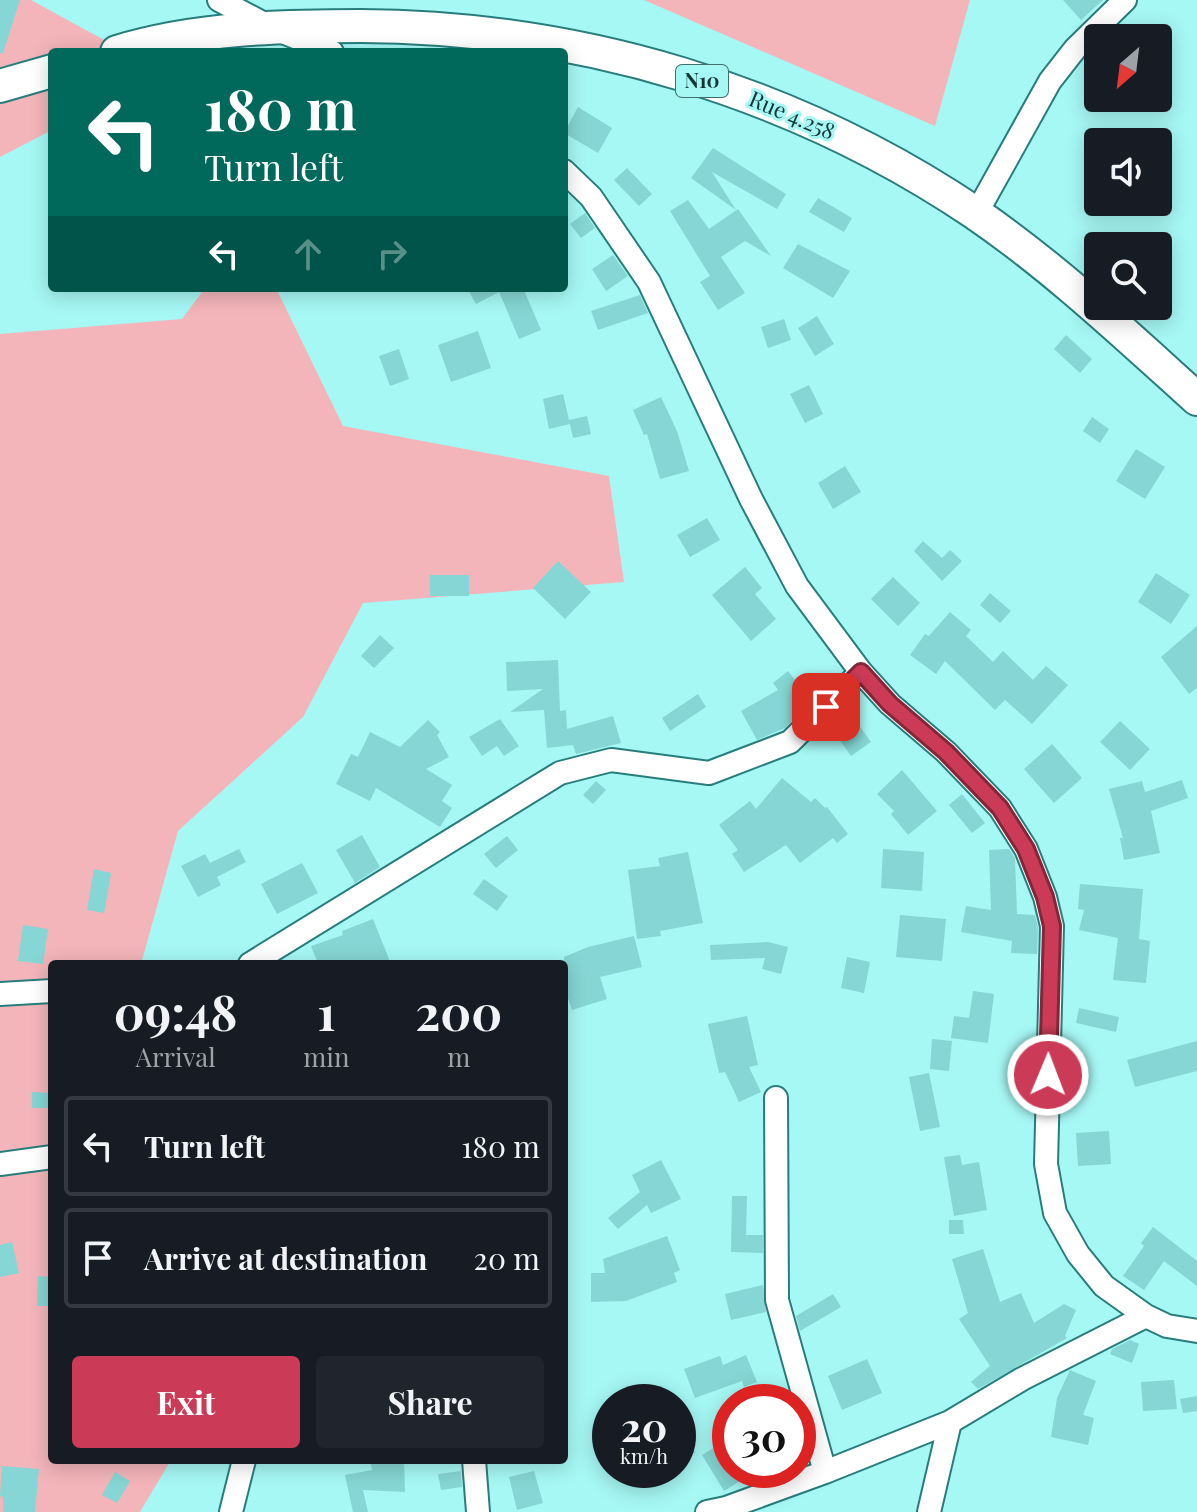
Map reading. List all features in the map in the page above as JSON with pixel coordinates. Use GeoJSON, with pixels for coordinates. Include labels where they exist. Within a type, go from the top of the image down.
{"type":"FeatureCollection","features":[{"type":"Feature","properties":{"kind":"highway","name":"Rue 4.258"},"geometry":{"type":"LineString","coordinates":[[130,48],[154,41],[268,26],[431,27],[544,41],[657,66],[777,106],[843,136],[908,171],[976,214],[1045,266],[1197,399]]}},
{"type":"Feature","properties":{"kind":"highway"},"geometry":{"type":"LineString","coordinates":[[0,86],[48,72]]}},
{"type":"Feature","properties":{"kind":"street"},"geometry":{"type":"LineString","coordinates":[[220,0],[268,26],[322,48]]}},
{"type":"Feature","properties":{"kind":"street"},"geometry":{"type":"LineString","coordinates":[[976,214],[1050,81],[1075,49],[1125,0]]}},
{"type":"Feature","properties":{"kind":"street"},"geometry":{"type":"LineString","coordinates":[[568,175],[591,197],[649,282],[751,499],[797,586],[861,672],[890,704],[946,752],[1000,808],[1026,849],[1045,897],[1052,926],[1046,1164],[1055,1213],[1078,1254],[1104,1286],[1146,1316],[1167,1326],[1197,1331]]}},
{"type":"Feature","properties":{"kind":"street"},"geometry":{"type":"LineString","coordinates":[[256,960],[560,773],[611,760],[709,773],[790,742],[861,672]]}},
{"type":"Feature","properties":{"kind":"street"},"geometry":{"type":"LineString","coordinates":[[0,994],[48,991]]}},
{"type":"Feature","properties":{"kind":"street"},"geometry":{"type":"LineString","coordinates":[[776,1098],[777,1300],[825,1472]]}},
{"type":"Feature","properties":{"kind":"street"},"geometry":{"type":"LineString","coordinates":[[0,1164],[48,1158]]}},
{"type":"Feature","properties":{"kind":"street"},"geometry":{"type":"LineString","coordinates":[[707,1512],[825,1472],[950,1422],[1022,1379],[1146,1316]]}},
{"type":"Feature","properties":{"kind":"street"},"geometry":{"type":"LineString","coordinates":[[929,1512],[950,1422]]}},
{"type":"Feature","properties":{"kind":"street"},"geometry":{"type":"LineString","coordinates":[[231,1512],[243,1464]]}},
{"type":"Feature","properties":{"kind":"street"},"geometry":{"type":"LineString","coordinates":[[474,1464],[478,1512]]}},
{"type":"Feature","properties":{"kind":"shaded area"},"geometry":{"type":"Polygon","coordinates":[[[0,0],[31,0],[119,48],[48,48],[48,132],[0,157],[0,0]]]}},
{"type":"Feature","properties":{"kind":"shaded area"},"geometry":{"type":"Polygon","coordinates":[[[644,0],[970,0],[935,126],[644,0]]]}},
{"type":"Feature","properties":{"kind":"shaded area"},"geometry":{"type":"Polygon","coordinates":[[[202,292],[278,292],[343,426],[609,476],[624,582],[363,603],[303,717],[178,831],[142,960],[48,960],[48,1464],[169,1464],[140,1512],[0,1512],[0,334],[182,319],[202,292]]]}},
{"type":"Feature","properties":{"kind":"building"},"geometry":{"type":"Polygon","coordinates":[[[0,0],[20,0],[3,53],[0,53],[0,0]]]}},
{"type":"Feature","properties":{"kind":"building"},"geometry":{"type":"Polygon","coordinates":[[[1063,0],[1103,0],[1081,20],[1063,0]]]}},
{"type":"Feature","properties":{"kind":"building"},"geometry":{"type":"Polygon","coordinates":[[[578,107],[612,128],[598,153],[568,135],[568,126],[578,107]]]}},
{"type":"Feature","properties":{"kind":"building"},"geometry":{"type":"Polygon","coordinates":[[[713,148],[786,194],[777,209],[712,172],[736,210],[691,178],[713,148]]]}},
{"type":"Feature","properties":{"kind":"building"},"geometry":{"type":"Polygon","coordinates":[[[627,168],[652,194],[639,206],[614,180],[627,168]]]}},
{"type":"Feature","properties":{"kind":"building"},"geometry":{"type":"Polygon","coordinates":[[[818,198],[852,218],[844,232],[809,212],[818,198]]]}},
{"type":"Feature","properties":{"kind":"building"},"geometry":{"type":"Polygon","coordinates":[[[688,200],[709,229],[738,209],[771,256],[745,241],[721,257],[745,293],[718,310],[700,282],[710,276],[670,211],[688,200]]]}},
{"type":"Feature","properties":{"kind":"building"},"geometry":{"type":"Polygon","coordinates":[[[585,213],[595,228],[581,238],[570,224],[585,213]]]}},
{"type":"Feature","properties":{"kind":"building"},"geometry":{"type":"Polygon","coordinates":[[[798,244],[850,271],[833,298],[783,268],[798,244]]]}},
{"type":"Feature","properties":{"kind":"building"},"geometry":{"type":"Polygon","coordinates":[[[613,255],[628,276],[606,291],[592,269],[613,255]]]}},
{"type":"Feature","properties":{"kind":"building"},"geometry":{"type":"Polygon","coordinates":[[[469,292],[499,292],[476,304],[469,292]]]}},
{"type":"Feature","properties":{"kind":"building"},"geometry":{"type":"Polygon","coordinates":[[[499,292],[525,292],[541,330],[519,339],[499,292]]]}},
{"type":"Feature","properties":{"kind":"building"},"geometry":{"type":"Polygon","coordinates":[[[640,295],[648,313],[598,330],[591,311],[640,295]]]}},
{"type":"Feature","properties":{"kind":"building"},"geometry":{"type":"Polygon","coordinates":[[[817,316],[834,344],[815,356],[798,328],[817,316]]]}},
{"type":"Feature","properties":{"kind":"building"},"geometry":{"type":"Polygon","coordinates":[[[784,319],[791,340],[768,348],[761,327],[784,319]]]}},
{"type":"Feature","properties":{"kind":"building"},"geometry":{"type":"Polygon","coordinates":[[[478,331],[491,368],[451,382],[438,345],[478,331]]]}},
{"type":"Feature","properties":{"kind":"building"},"geometry":{"type":"Polygon","coordinates":[[[1066,335],[1092,359],[1080,373],[1054,349],[1066,335]]]}},
{"type":"Feature","properties":{"kind":"building"},"geometry":{"type":"Polygon","coordinates":[[[399,349],[409,379],[390,386],[379,356],[399,349]]]}},
{"type":"Feature","properties":{"kind":"building"},"geometry":{"type":"Polygon","coordinates":[[[809,385],[823,414],[805,423],[790,394],[809,385]]]}},
{"type":"Feature","properties":{"kind":"building"},"geometry":{"type":"Polygon","coordinates":[[[563,394],[570,424],[549,429],[543,399],[563,394]]]}},
{"type":"Feature","properties":{"kind":"building"},"geometry":{"type":"Polygon","coordinates":[[[661,397],[677,431],[689,471],[660,479],[647,434],[644,435],[633,410],[661,397]]]}},
{"type":"Feature","properties":{"kind":"building"},"geometry":{"type":"Polygon","coordinates":[[[587,416],[591,434],[573,438],[569,420],[587,416]]]}},
{"type":"Feature","properties":{"kind":"building"},"geometry":{"type":"Polygon","coordinates":[[[1092,417],[1109,429],[1100,443],[1083,431],[1092,417]]]}},
{"type":"Feature","properties":{"kind":"building"},"geometry":{"type":"Polygon","coordinates":[[[1136,449],[1165,467],[1145,499],[1116,481],[1136,449]]]}},
{"type":"Feature","properties":{"kind":"building"},"geometry":{"type":"Polygon","coordinates":[[[845,466],[861,492],[833,509],[818,483],[845,466]]]}},
{"type":"Feature","properties":{"kind":"building"},"geometry":{"type":"Polygon","coordinates":[[[707,518],[720,540],[690,557],[677,535],[707,518]]]}},
{"type":"Feature","properties":{"kind":"building"},"geometry":{"type":"Polygon","coordinates":[[[923,541],[942,558],[950,550],[962,561],[942,581],[914,551],[923,541]]]}},
{"type":"Feature","properties":{"kind":"building"},"geometry":{"type":"Polygon","coordinates":[[[558,561],[591,592],[565,619],[533,588],[558,561]]]}},
{"type":"Feature","properties":{"kind":"building"},"geometry":{"type":"Polygon","coordinates":[[[745,567],[762,588],[755,594],[776,619],[751,641],[712,595],[745,567]]]}},
{"type":"Feature","properties":{"kind":"building"},"geometry":{"type":"Polygon","coordinates":[[[1156,573],[1190,595],[1171,624],[1138,602],[1156,573]]]}},
{"type":"Feature","properties":{"kind":"building"},"geometry":{"type":"Polygon","coordinates":[[[430,575],[469,575],[469,596],[430,596],[430,575]]]}},
{"type":"Feature","properties":{"kind":"building"},"geometry":{"type":"Polygon","coordinates":[[[893,577],[920,603],[898,626],[871,599],[893,577]]]}},
{"type":"Feature","properties":{"kind":"building"},"geometry":{"type":"Polygon","coordinates":[[[990,593],[1011,611],[1000,623],[980,605],[990,593]]]}},
{"type":"Feature","properties":{"kind":"building"},"geometry":{"type":"Polygon","coordinates":[[[950,612],[971,630],[966,636],[993,662],[1003,651],[1033,680],[1046,666],[1068,685],[1032,724],[1005,700],[995,710],[945,661],[936,674],[910,655],[925,634],[929,636],[950,612]]]}},
{"type":"Feature","properties":{"kind":"building"},"geometry":{"type":"Polygon","coordinates":[[[1197,626],[1197,688],[1189,694],[1161,657],[1197,626]]]}},
{"type":"Feature","properties":{"kind":"building"},"geometry":{"type":"Polygon","coordinates":[[[380,635],[394,648],[374,668],[361,656],[380,635]]]}},
{"type":"Feature","properties":{"kind":"building"},"geometry":{"type":"Polygon","coordinates":[[[558,660],[560,711],[566,710],[567,729],[613,716],[621,743],[576,754],[573,745],[547,748],[544,710],[510,712],[543,689],[507,691],[506,662],[558,660]]]}},
{"type":"Feature","properties":{"kind":"building"},"geometry":{"type":"Polygon","coordinates":[[[788,671],[811,701],[785,728],[757,740],[741,711],[778,690],[773,683],[788,671]]]}},
{"type":"Feature","properties":{"kind":"building"},"geometry":{"type":"Polygon","coordinates":[[[698,694],[706,707],[670,731],[662,718],[698,694]]]}},
{"type":"Feature","properties":{"kind":"building"},"geometry":{"type":"Polygon","coordinates":[[[854,718],[871,742],[851,756],[834,732],[854,718]]]}},
{"type":"Feature","properties":{"kind":"building"},"geometry":{"type":"Polygon","coordinates":[[[500,719],[519,746],[504,756],[497,746],[482,756],[469,737],[500,719]]]}},
{"type":"Feature","properties":{"kind":"building"},"geometry":{"type":"Polygon","coordinates":[[[428,720],[440,732],[437,735],[449,757],[426,769],[452,785],[442,801],[452,808],[440,827],[376,788],[370,801],[336,784],[351,754],[358,757],[370,732],[400,747],[428,720]]]}},
{"type":"Feature","properties":{"kind":"building"},"geometry":{"type":"Polygon","coordinates":[[[1120,721],[1150,749],[1130,770],[1100,742],[1120,721]]]}},
{"type":"Feature","properties":{"kind":"building"},"geometry":{"type":"Polygon","coordinates":[[[1052,744],[1082,778],[1054,803],[1024,769],[1052,744]]]}},
{"type":"Feature","properties":{"kind":"building"},"geometry":{"type":"Polygon","coordinates":[[[902,770],[937,811],[908,835],[891,814],[894,811],[877,794],[902,770]]]}},
{"type":"Feature","properties":{"kind":"building"},"geometry":{"type":"Polygon","coordinates":[[[782,778],[811,802],[815,798],[827,807],[848,834],[837,843],[833,838],[800,863],[786,845],[744,872],[732,854],[738,850],[719,825],[750,801],[756,809],[782,778]]]}},
{"type":"Feature","properties":{"kind":"building"},"geometry":{"type":"Polygon","coordinates":[[[1182,780],[1188,798],[1151,811],[1160,853],[1124,860],[1120,838],[1123,838],[1109,789],[1142,781],[1145,792],[1182,780]]]}},
{"type":"Feature","properties":{"kind":"building"},"geometry":{"type":"Polygon","coordinates":[[[596,781],[606,790],[593,804],[583,795],[596,781]]]}},
{"type":"Feature","properties":{"kind":"building"},"geometry":{"type":"Polygon","coordinates":[[[962,794],[985,823],[972,833],[949,805],[962,794]]]}},
{"type":"Feature","properties":{"kind":"building"},"geometry":{"type":"Polygon","coordinates":[[[362,835],[380,867],[355,883],[336,850],[362,835]]]}},
{"type":"Feature","properties":{"kind":"building"},"geometry":{"type":"Polygon","coordinates":[[[507,836],[518,850],[496,868],[484,854],[507,836]]]}},
{"type":"Feature","properties":{"kind":"building"},"geometry":{"type":"Polygon","coordinates":[[[239,849],[246,862],[217,877],[221,885],[198,897],[181,866],[205,854],[210,863],[239,849]]]}},
{"type":"Feature","properties":{"kind":"building"},"geometry":{"type":"Polygon","coordinates":[[[883,849],[924,852],[922,891],[881,888],[883,849]]]}},
{"type":"Feature","properties":{"kind":"building"},"geometry":{"type":"Polygon","coordinates":[[[1009,849],[1015,858],[1017,914],[1035,915],[1037,954],[1011,953],[1012,941],[961,932],[966,906],[991,910],[989,850],[1009,849]]]}},
{"type":"Feature","properties":{"kind":"building"},"geometry":{"type":"Polygon","coordinates":[[[688,852],[703,923],[660,931],[661,936],[637,939],[628,870],[660,866],[658,858],[688,852]]]}},
{"type":"Feature","properties":{"kind":"building"},"geometry":{"type":"Polygon","coordinates":[[[302,863],[318,893],[277,914],[261,884],[302,863]]]}},
{"type":"Feature","properties":{"kind":"building"},"geometry":{"type":"Polygon","coordinates":[[[94,869],[111,873],[104,913],[87,910],[94,869]]]}},
{"type":"Feature","properties":{"kind":"building"},"geometry":{"type":"Polygon","coordinates":[[[484,879],[508,896],[497,911],[473,894],[484,879]]]}},
{"type":"Feature","properties":{"kind":"building"},"geometry":{"type":"Polygon","coordinates":[[[1080,884],[1143,889],[1139,939],[1150,941],[1146,983],[1113,980],[1118,938],[1079,930],[1084,910],[1078,909],[1080,884]]]}},
{"type":"Feature","properties":{"kind":"building"},"geometry":{"type":"Polygon","coordinates":[[[900,915],[946,919],[942,961],[896,957],[900,915]]]}},
{"type":"Feature","properties":{"kind":"building"},"geometry":{"type":"Polygon","coordinates":[[[373,919],[389,960],[316,960],[311,946],[343,935],[342,931],[373,919]]]}},
{"type":"Feature","properties":{"kind":"building"},"geometry":{"type":"Polygon","coordinates":[[[23,925],[48,929],[43,964],[18,961],[23,925]]]}},
{"type":"Feature","properties":{"kind":"building"},"geometry":{"type":"Polygon","coordinates":[[[634,936],[642,967],[600,977],[607,999],[572,1010],[568,998],[568,960],[564,957],[588,947],[634,936]]]}},
{"type":"Feature","properties":{"kind":"building"},"geometry":{"type":"Polygon","coordinates":[[[768,942],[788,947],[781,974],[762,969],[765,958],[711,960],[710,945],[768,942]]]}},
{"type":"Feature","properties":{"kind":"building"},"geometry":{"type":"Polygon","coordinates":[[[847,957],[870,962],[864,993],[841,988],[847,957]]]}},
{"type":"Feature","properties":{"kind":"building"},"geometry":{"type":"Polygon","coordinates":[[[973,991],[994,994],[988,1043],[951,1038],[954,1016],[969,1018],[973,991]]]}},
{"type":"Feature","properties":{"kind":"building"},"geometry":{"type":"Polygon","coordinates":[[[1079,1008],[1119,1017],[1116,1032],[1076,1023],[1079,1008]]]}},
{"type":"Feature","properties":{"kind":"building"},"geometry":{"type":"Polygon","coordinates":[[[747,1016],[758,1065],[749,1067],[761,1092],[739,1102],[725,1072],[719,1073],[708,1024],[747,1016]]]}},
{"type":"Feature","properties":{"kind":"building"},"geometry":{"type":"Polygon","coordinates":[[[932,1039],[952,1041],[949,1071],[930,1069],[932,1039]]]}},
{"type":"Feature","properties":{"kind":"building"},"geometry":{"type":"Polygon","coordinates":[[[1197,1041],[1197,1071],[1135,1087],[1127,1060],[1197,1041]]]}},
{"type":"Feature","properties":{"kind":"building"},"geometry":{"type":"Polygon","coordinates":[[[929,1073],[940,1127],[920,1131],[909,1077],[929,1073]]]}},
{"type":"Feature","properties":{"kind":"building"},"geometry":{"type":"Polygon","coordinates":[[[32,1092],[48,1093],[48,1108],[32,1108],[32,1092]]]}},
{"type":"Feature","properties":{"kind":"building"},"geometry":{"type":"Polygon","coordinates":[[[1109,1131],[1111,1164],[1078,1166],[1076,1133],[1109,1131]]]}},
{"type":"Feature","properties":{"kind":"building"},"geometry":{"type":"Polygon","coordinates":[[[960,1155],[962,1165],[979,1162],[987,1210],[954,1216],[944,1157],[960,1155]]]}},
{"type":"Feature","properties":{"kind":"building"},"geometry":{"type":"Polygon","coordinates":[[[661,1160],[681,1199],[651,1213],[647,1205],[618,1229],[608,1218],[640,1192],[632,1175],[661,1160]]]}},
{"type":"Feature","properties":{"kind":"building"},"geometry":{"type":"Polygon","coordinates":[[[732,1196],[747,1196],[746,1235],[763,1235],[763,1253],[731,1252],[732,1196]]]}},
{"type":"Feature","properties":{"kind":"building"},"geometry":{"type":"Polygon","coordinates":[[[949,1220],[963,1220],[964,1234],[949,1234],[949,1220]]]}},
{"type":"Feature","properties":{"kind":"building"},"geometry":{"type":"Polygon","coordinates":[[[1153,1227],[1197,1261],[1197,1286],[1164,1261],[1144,1290],[1123,1276],[1153,1227]]]}},
{"type":"Feature","properties":{"kind":"building"},"geometry":{"type":"Polygon","coordinates":[[[667,1236],[680,1270],[674,1273],[677,1282],[626,1301],[591,1302],[591,1273],[605,1273],[603,1259],[667,1236]]]}},
{"type":"Feature","properties":{"kind":"building"},"geometry":{"type":"Polygon","coordinates":[[[12,1242],[19,1273],[0,1277],[0,1245],[12,1242]]]}},
{"type":"Feature","properties":{"kind":"building"},"geometry":{"type":"Polygon","coordinates":[[[983,1249],[1000,1302],[1021,1293],[1034,1323],[1064,1304],[1076,1310],[1065,1336],[1067,1338],[978,1389],[971,1382],[990,1366],[959,1319],[968,1313],[952,1259],[983,1249]]]}},
{"type":"Feature","properties":{"kind":"building"},"geometry":{"type":"Polygon","coordinates":[[[38,1276],[48,1277],[48,1306],[37,1306],[38,1276]]]}},
{"type":"Feature","properties":{"kind":"building"},"geometry":{"type":"Polygon","coordinates":[[[763,1285],[766,1312],[731,1320],[725,1294],[763,1285]]]}},
{"type":"Feature","properties":{"kind":"building"},"geometry":{"type":"Polygon","coordinates":[[[833,1294],[841,1307],[800,1331],[796,1316],[833,1294]]]}},
{"type":"Feature","properties":{"kind":"building"},"geometry":{"type":"Polygon","coordinates":[[[1130,1340],[1139,1344],[1132,1363],[1110,1354],[1112,1349],[1130,1340]]]}},
{"type":"Feature","properties":{"kind":"building"},"geometry":{"type":"Polygon","coordinates":[[[746,1355],[757,1382],[712,1384],[712,1392],[696,1398],[696,1384],[690,1384],[684,1369],[720,1356],[723,1365],[746,1355]]]}},
{"type":"Feature","properties":{"kind":"building"},"geometry":{"type":"Polygon","coordinates":[[[867,1359],[882,1393],[842,1410],[828,1376],[867,1359]]]}},
{"type":"Feature","properties":{"kind":"building"},"geometry":{"type":"Polygon","coordinates":[[[1070,1370],[1096,1381],[1083,1415],[1094,1418],[1088,1445],[1051,1437],[1057,1398],[1070,1370]]]}},
{"type":"Feature","properties":{"kind":"building"},"geometry":{"type":"Polygon","coordinates":[[[1174,1380],[1177,1409],[1143,1411],[1141,1382],[1174,1380]]]}},
{"type":"Feature","properties":{"kind":"building"},"geometry":{"type":"Polygon","coordinates":[[[1197,1396],[1197,1411],[1183,1413],[1180,1399],[1197,1396]]]}},
{"type":"Feature","properties":{"kind":"building"},"geometry":{"type":"Polygon","coordinates":[[[712,1449],[712,1471],[702,1455],[712,1449]]]}},
{"type":"Feature","properties":{"kind":"building"},"geometry":{"type":"Polygon","coordinates":[[[371,1464],[404,1464],[405,1492],[363,1490],[368,1512],[353,1512],[345,1475],[372,1470],[371,1464]]]}},
{"type":"Feature","properties":{"kind":"building"},"geometry":{"type":"Polygon","coordinates":[[[2,1466],[39,1469],[35,1512],[3,1512],[3,1497],[0,1496],[2,1466]]]}},
{"type":"Feature","properties":{"kind":"building"},"geometry":{"type":"Polygon","coordinates":[[[461,1471],[462,1487],[441,1490],[438,1474],[461,1471]]]}},
{"type":"Feature","properties":{"kind":"building"},"geometry":{"type":"Polygon","coordinates":[[[534,1471],[543,1503],[517,1510],[509,1477],[534,1471]]]}},
{"type":"Feature","properties":{"kind":"building"},"geometry":{"type":"Polygon","coordinates":[[[115,1472],[130,1481],[117,1503],[102,1495],[115,1472]]]}},
{"type":"Feature","properties":{"kind":"route"},"geometry":{"type":"LineString","coordinates":[[826,707],[861,672],[890,704],[946,752],[1000,808],[1026,849],[1045,897],[1052,926],[1048,1075]]}}]}
